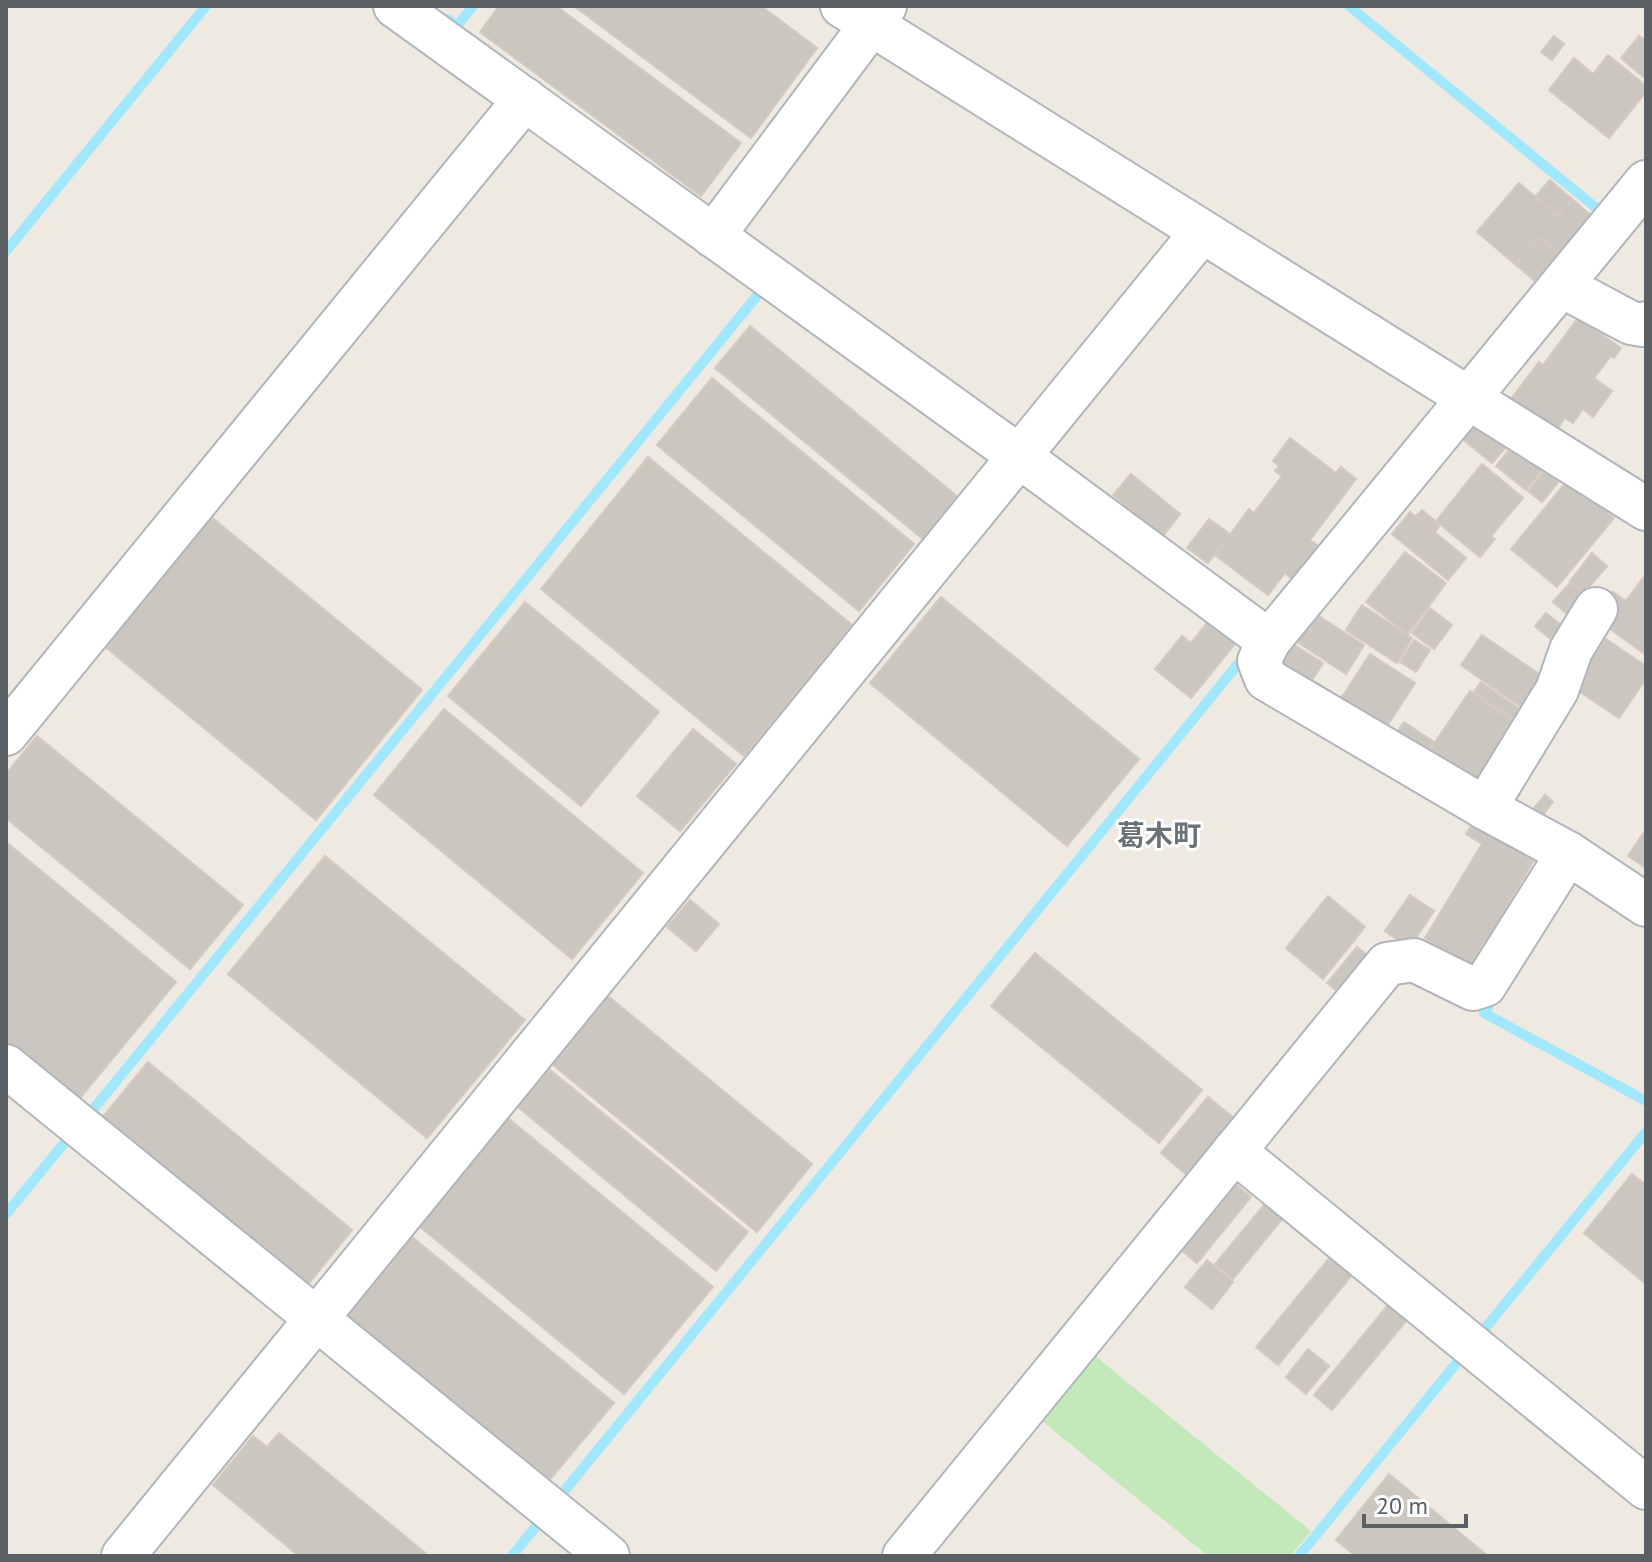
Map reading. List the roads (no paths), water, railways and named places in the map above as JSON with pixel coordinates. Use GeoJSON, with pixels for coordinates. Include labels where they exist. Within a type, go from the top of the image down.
{"type":"FeatureCollection","features":[{"type":"Feature","properties":{"kind":"street"},"geometry":{"type":"LineString","coordinates":[[395,6],[1019,456],[1269,641]]}},
{"type":"Feature","properties":{"kind":"street"},"geometry":{"type":"LineString","coordinates":[[713,236],[866,12],[1201,233],[1470,397],[1646,509]]}},
{"type":"Feature","properties":{"kind":"street"},"geometry":{"type":"LineString","coordinates":[[6,734],[525,99]]}},
{"type":"Feature","properties":{"kind":"street"},"geometry":{"type":"LineString","coordinates":[[1646,182],[1269,641],[1259,661],[1266,679],[1485,808],[1568,853],[1646,905]]}},
{"type":"Feature","properties":{"kind":"street"},"geometry":{"type":"LineString","coordinates":[[123,1556],[1201,233]]}},
{"type":"Feature","properties":{"kind":"street"},"geometry":{"type":"LineString","coordinates":[[1562,286],[1631,323],[1646,323]]}},
{"type":"Feature","properties":{"kind":"street"},"geometry":{"type":"LineString","coordinates":[[1485,808],[1557,690],[1571,650],[1596,609]]}},
{"type":"Feature","properties":{"kind":"street"},"geometry":{"type":"LineString","coordinates":[[904,1556],[1387,964],[1414,960],[1473,989],[1485,985],[1568,853]]}},
{"type":"Feature","properties":{"kind":"street"},"geometry":{"type":"LineString","coordinates":[[6,1066],[608,1556]]}},
{"type":"Feature","properties":{"kind":"street"},"geometry":{"type":"LineString","coordinates":[[1234,1151],[1646,1488]]}},
{"type":"Feature","properties":{"kind":"waterway"},"geometry":{"type":"LineString","coordinates":[[6,251],[206,6]]}},
{"type":"Feature","properties":{"kind":"waterway"},"geometry":{"type":"LineString","coordinates":[[448,19],[457,26],[473,6]]}},
{"type":"Feature","properties":{"kind":"waterway"},"geometry":{"type":"LineString","coordinates":[[1349,6],[1600,211]]}},
{"type":"Feature","properties":{"kind":"waterway"},"geometry":{"type":"LineString","coordinates":[[87,1117],[760,292]]}},
{"type":"Feature","properties":{"kind":"waterway"},"geometry":{"type":"LineString","coordinates":[[557,1500],[1238,664]]}},
{"type":"Feature","properties":{"kind":"waterway"},"geometry":{"type":"LineString","coordinates":[[1495,997],[1484,1013],[1646,1101]]}},
{"type":"Feature","properties":{"kind":"waterway"},"geometry":{"type":"LineString","coordinates":[[1477,1338],[1646,1132]]}},
{"type":"Feature","properties":{"kind":"waterway"},"geometry":{"type":"LineString","coordinates":[[6,1214],[70,1136]]}},
{"type":"Feature","properties":{"kind":"waterway"},"geometry":{"type":"LineString","coordinates":[[1299,1556],[1464,1354]]}},
{"type":"Feature","properties":{"kind":"waterway"},"geometry":{"type":"LineString","coordinates":[[512,1556],[541,1520]]}},
{"type":"Feature","properties":{"kind":"district","name":"葛木町"},"geometry":{"type":"Point","coordinates":[1159,834]}}]}
